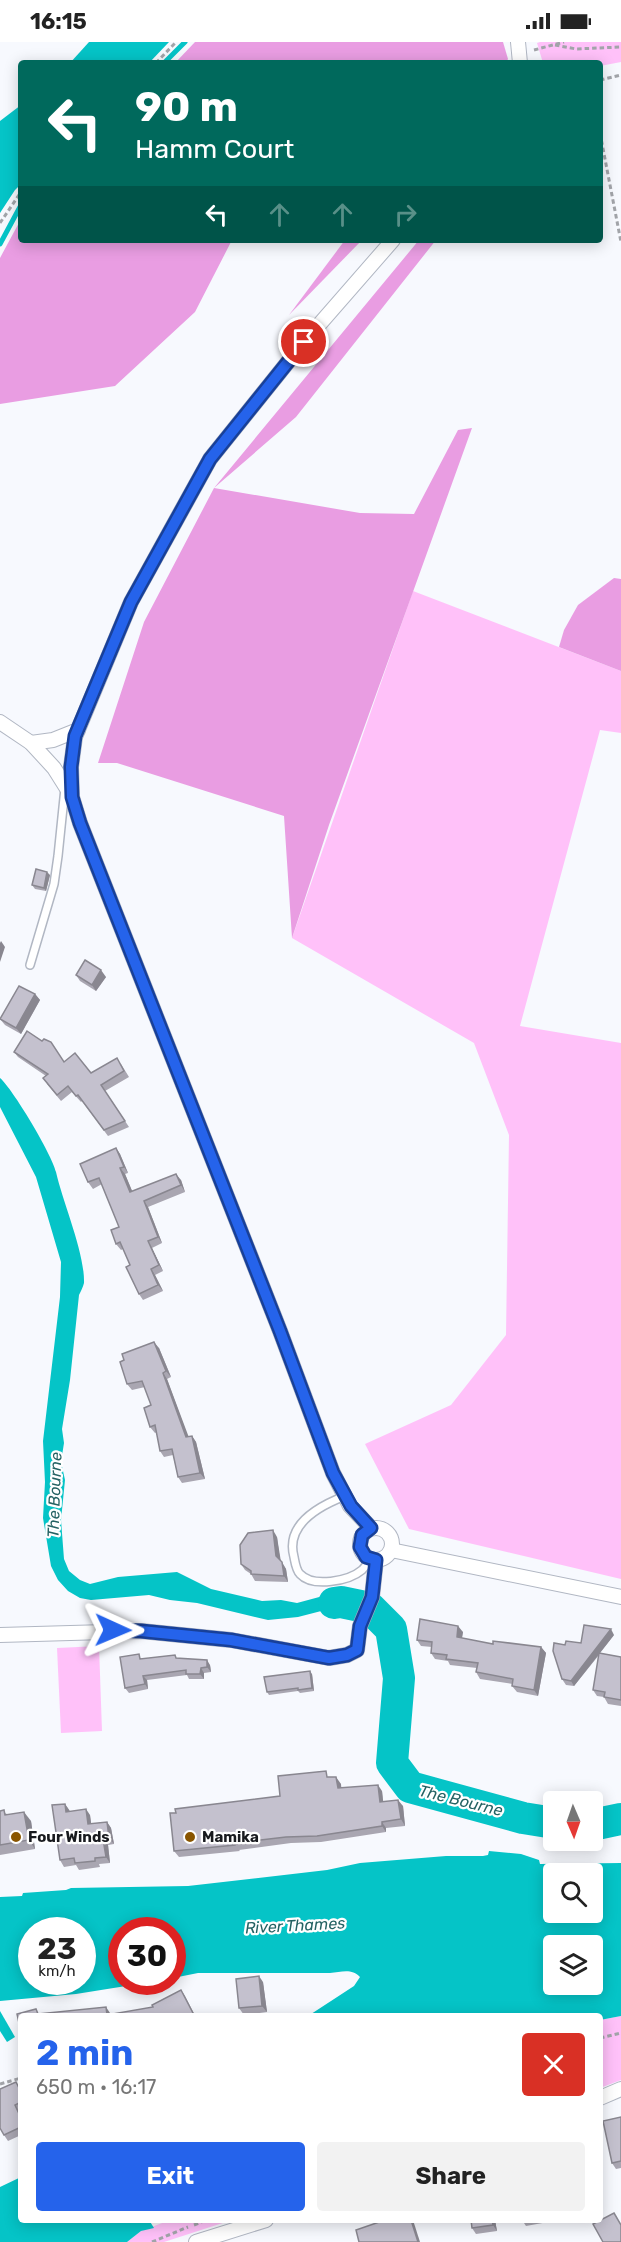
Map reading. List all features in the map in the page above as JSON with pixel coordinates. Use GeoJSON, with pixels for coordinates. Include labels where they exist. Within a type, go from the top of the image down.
{"type":"FeatureCollection","features":[{"type":"Feature","properties":{"kind":"street"},"geometry":{"type":"LineString","coordinates":[[69,791],[78,730],[131,602],[210,459],[304,342],[390,243]]}},
{"type":"Feature","properties":{"kind":"street"},"geometry":{"type":"LineString","coordinates":[[0,722],[31,743],[54,768],[69,791],[280,1331],[333,1473],[351,1506],[371,1528]]}},
{"type":"Feature","properties":{"kind":"street"},"geometry":{"type":"LineString","coordinates":[[31,743],[53,740],[78,730]]}},
{"type":"Feature","properties":{"kind":"street"},"geometry":{"type":"LineString","coordinates":[[371,1528],[383,1528],[392,1538],[392,1550],[382,1559],[373,1560],[362,1552],[360,1541],[366,1531],[371,1528]]}},
{"type":"Feature","properties":{"kind":"street"},"geometry":{"type":"LineString","coordinates":[[392,1550],[621,1597]]}},
{"type":"Feature","properties":{"kind":"street"},"geometry":{"type":"LineString","coordinates":[[0,1635],[141,1631],[231,1640],[329,1658],[347,1655],[357,1650],[360,1626],[372,1597],[373,1560]]}},
{"type":"Feature","properties":{"kind":"street"},"geometry":{"type":"LineString","coordinates":[[603,2097],[621,2089]]}},
{"type":"Feature","properties":{"kind":"street"},"geometry":{"type":"LineString","coordinates":[[196,2242],[256,2223]]}},
{"type":"Feature","properties":{"kind":"lane"},"geometry":{"type":"LineString","coordinates":[[30,964],[54,884],[69,791]]}},
{"type":"Feature","properties":{"kind":"lane"},"geometry":{"type":"LineString","coordinates":[[345,1496],[314,1511],[296,1530],[291,1547],[296,1565],[300,1574],[306,1578],[330,1581],[362,1570],[373,1560]]}},
{"type":"Feature","properties":{"kind":"path"},"geometry":{"type":"LineString","coordinates":[[159,60],[176,42]]}},
{"type":"Feature","properties":{"kind":"path"},"geometry":{"type":"LineString","coordinates":[[519,52],[564,42]]}},
{"type":"Feature","properties":{"kind":"path"},"geometry":{"type":"LineString","coordinates":[[555,45],[576,49],[621,48]]}},
{"type":"Feature","properties":{"kind":"path"},"geometry":{"type":"LineString","coordinates":[[603,79],[621,75]]}},
{"type":"Feature","properties":{"kind":"path"},"geometry":{"type":"LineString","coordinates":[[603,149],[621,242]]}},
{"type":"Feature","properties":{"kind":"path"},"geometry":{"type":"LineString","coordinates":[[0,223],[18,196]]}},
{"type":"Feature","properties":{"kind":"path"},"geometry":{"type":"LineString","coordinates":[[603,2037],[621,2033]]}},
{"type":"Feature","properties":{"kind":"path"},"geometry":{"type":"LineString","coordinates":[[0,2084],[18,2079]]}},
{"type":"Feature","properties":{"kind":"path"},"geometry":{"type":"LineString","coordinates":[[152,2242],[199,2223]]}},
{"type":"Feature","properties":{"kind":"shaded area"},"geometry":{"type":"Polygon","coordinates":[[[195,42],[503,42],[508,59],[508,60],[178,60],[195,42]]]}},
{"type":"Feature","properties":{"kind":"shaded area"},"geometry":{"type":"Polygon","coordinates":[[[621,42],[621,62],[603,65],[603,60],[542,60],[537,43],[621,42]]]}},
{"type":"Feature","properties":{"kind":"shaded area"},"geometry":{"type":"Polygon","coordinates":[[[18,225],[18,243],[230,243],[195,312],[115,386],[0,404],[0,258],[18,225]]]}},
{"type":"Feature","properties":{"kind":"shaded area"},"geometry":{"type":"Polygon","coordinates":[[[343,243],[359,243],[289,315],[343,243]]]}},
{"type":"Feature","properties":{"kind":"shaded area"},"geometry":{"type":"Polygon","coordinates":[[[417,243],[434,243],[296,417],[214,488],[417,243]]]}},
{"type":"Feature","properties":{"kind":"shaded area"},"geometry":{"type":"Polygon","coordinates":[[[472,428],[329,825],[292,938],[284,816],[117,763],[98,763],[144,622],[214,488],[360,513],[414,514],[458,430],[472,428]]]}},
{"type":"Feature","properties":{"kind":"shaded area"},"geometry":{"type":"Polygon","coordinates":[[[614,578],[621,579],[621,671],[559,647],[564,630],[578,605],[614,578]]]}},
{"type":"Feature","properties":{"kind":"shaded area"},"geometry":{"type":"Polygon","coordinates":[[[413,591],[621,671],[621,733],[600,730],[520,1026],[621,1043],[621,1579],[409,1529],[365,1444],[451,1405],[506,1335],[509,1135],[474,1043],[292,938],[413,591]]]}},
{"type":"Feature","properties":{"kind":"shaded area"},"geometry":{"type":"Polygon","coordinates":[[[99,1646],[102,1731],[61,1733],[57,1648],[99,1646]]]}},
{"type":"Feature","properties":{"kind":"shaded area"},"geometry":{"type":"Polygon","coordinates":[[[621,2016],[621,2080],[603,2087],[603,2019],[621,2016]]]}},
{"type":"Feature","properties":{"kind":"shaded area"},"geometry":{"type":"Polygon","coordinates":[[[162,2223],[223,2223],[164,2242],[127,2242],[141,2231],[162,2223]]]}},
{"type":"Feature","properties":{"kind":"water"},"geometry":{"type":"Polygon","coordinates":[[[89,42],[169,42],[152,60],[73,60],[89,42]]]}},
{"type":"Feature","properties":{"kind":"water"},"geometry":{"type":"Polygon","coordinates":[[[18,107],[18,187],[0,213],[0,121],[18,107]]]}},
{"type":"Feature","properties":{"kind":"water"},"geometry":{"type":"Polygon","coordinates":[[[0,1078],[22,1107],[53,1163],[81,1257],[83,1271],[84,1283],[79,1295],[62,1429],[64,1443],[61,1462],[65,1480],[61,1520],[64,1559],[69,1571],[80,1580],[90,1584],[118,1577],[177,1572],[211,1589],[262,1601],[281,1600],[297,1603],[323,1596],[358,1597],[369,1603],[364,1615],[353,1610],[329,1609],[298,1617],[268,1620],[197,1603],[149,1595],[91,1600],[80,1598],[68,1591],[58,1580],[51,1566],[43,1518],[45,1482],[43,1441],[60,1297],[61,1262],[36,1177],[0,1107],[0,1078]]]}},
{"type":"Feature","properties":{"kind":"water","name":"River Thames"},"geometry":{"type":"Polygon","coordinates":[[[489,1851],[521,1854],[539,1860],[540,1864],[543,1864],[543,1923],[603,1923],[603,1863],[621,1863],[621,2016],[603,2019],[603,2013],[313,2013],[354,1986],[360,1977],[353,1972],[346,1971],[198,1973],[186,1975],[186,1917],[108,1917],[108,1989],[96,1991],[96,1917],[18,1917],[18,1995],[65,1995],[0,2001],[0,1897],[71,1888],[188,1886],[327,1870],[360,1863],[446,1856],[483,1856],[488,1855],[489,1851]]]}},
{"type":"Feature","properties":{"kind":"water"},"geometry":{"type":"Polygon","coordinates":[[[0,2011],[15,2037],[7,2042],[0,2031],[0,2011]]]}},
{"type":"Feature","properties":{"kind":"water"},"geometry":{"type":"Polygon","coordinates":[[[18,2178],[18,2223],[151,2223],[154,2228],[141,2231],[127,2242],[0,2242],[0,2187],[18,2178]]]}},
{"type":"Feature","properties":{"kind":"building"},"geometry":{"type":"Polygon","coordinates":[[[36,869],[47,872],[44,888],[32,885],[36,869]]]}},
{"type":"Feature","properties":{"kind":"building"},"geometry":{"type":"Polygon","coordinates":[[[85,960],[101,970],[92,985],[76,975],[85,960]]]}},
{"type":"Feature","properties":{"kind":"building"},"geometry":{"type":"Polygon","coordinates":[[[19,986],[35,994],[16,1028],[0,1019],[19,986]]]}},
{"type":"Feature","properties":{"kind":"building"},"geometry":{"type":"Polygon","coordinates":[[[27,1031],[42,1041],[44,1039],[51,1042],[64,1062],[75,1053],[91,1073],[117,1058],[124,1071],[101,1085],[125,1121],[104,1130],[78,1095],[76,1096],[68,1086],[57,1095],[43,1078],[48,1074],[14,1052],[27,1031]]]}},
{"type":"Feature","properties":{"kind":"building"},"geometry":{"type":"Polygon","coordinates":[[[116,1148],[124,1167],[120,1168],[130,1192],[176,1174],[181,1185],[144,1201],[158,1237],[148,1241],[159,1265],[151,1269],[158,1285],[139,1294],[126,1267],[130,1265],[120,1242],[116,1244],[111,1230],[119,1227],[99,1178],[88,1182],[80,1164],[116,1148]]]}},
{"type":"Feature","properties":{"kind":"building"},"geometry":{"type":"Polygon","coordinates":[[[154,1342],[166,1371],[163,1373],[186,1437],[192,1436],[200,1473],[178,1477],[172,1449],[160,1451],[155,1425],[150,1427],[144,1408],[151,1405],[142,1381],[127,1384],[120,1362],[124,1360],[122,1354],[154,1342]]]}},
{"type":"Feature","properties":{"kind":"building"},"geometry":{"type":"Polygon","coordinates":[[[273,1530],[276,1556],[282,1562],[284,1576],[251,1574],[251,1571],[241,1564],[240,1545],[248,1533],[273,1530]]]}},
{"type":"Feature","properties":{"kind":"building"},"geometry":{"type":"Polygon","coordinates":[[[420,1619],[458,1626],[457,1637],[493,1644],[493,1641],[541,1647],[534,1690],[512,1686],[513,1679],[476,1672],[478,1663],[446,1659],[447,1655],[431,1653],[432,1642],[417,1640],[420,1619]]]}},
{"type":"Feature","properties":{"kind":"building"},"geometry":{"type":"Polygon","coordinates":[[[584,1625],[611,1629],[571,1681],[562,1679],[553,1651],[554,1643],[565,1645],[566,1641],[581,1643],[584,1625]]]}},
{"type":"Feature","properties":{"kind":"building"},"geometry":{"type":"Polygon","coordinates":[[[599,1653],[621,1657],[621,1700],[604,1697],[605,1692],[593,1690],[599,1653]]]}},
{"type":"Feature","properties":{"kind":"building"},"geometry":{"type":"Polygon","coordinates":[[[139,1654],[140,1659],[175,1655],[176,1658],[207,1660],[207,1667],[201,1668],[200,1674],[186,1674],[186,1670],[143,1676],[145,1684],[125,1688],[120,1657],[139,1654]]]}},
{"type":"Feature","properties":{"kind":"building"},"geometry":{"type":"Polygon","coordinates":[[[310,1671],[312,1688],[267,1692],[264,1677],[310,1671]]]}},
{"type":"Feature","properties":{"kind":"building"},"geometry":{"type":"Polygon","coordinates":[[[326,1771],[327,1777],[336,1777],[338,1788],[378,1785],[380,1802],[398,1800],[401,1819],[382,1822],[382,1826],[317,1836],[286,1837],[174,1851],[170,1813],[176,1813],[175,1809],[280,1796],[278,1776],[326,1771]]]}},
{"type":"Feature","properties":{"kind":"building"},"geometry":{"type":"Polygon","coordinates":[[[65,1804],[66,1812],[86,1809],[88,1824],[107,1822],[109,1838],[103,1839],[106,1857],[95,1858],[95,1861],[75,1863],[74,1858],[60,1860],[52,1805],[65,1804]]]}},
{"type":"Feature","properties":{"kind":"building"},"geometry":{"type":"Polygon","coordinates":[[[4,1810],[5,1815],[24,1812],[29,1840],[0,1845],[0,1811],[4,1810]]]}},
{"type":"Feature","properties":{"kind":"building"},"geometry":{"type":"Polygon","coordinates":[[[259,1976],[262,2006],[239,2008],[236,1979],[259,1976]]]}},
{"type":"Feature","properties":{"kind":"building"},"geometry":{"type":"Polygon","coordinates":[[[171,1995],[184,1995],[193,2013],[118,2013],[153,2007],[152,2005],[171,1995]]]}},
{"type":"Feature","properties":{"kind":"building"},"geometry":{"type":"Polygon","coordinates":[[[106,2007],[107,2013],[48,2013],[106,2007]]]}},
{"type":"Feature","properties":{"kind":"building"},"geometry":{"type":"Polygon","coordinates":[[[36,2009],[38,2013],[21,2013],[36,2009]]]}},
{"type":"Feature","properties":{"kind":"building"},"geometry":{"type":"Polygon","coordinates":[[[16,2082],[18,2086],[18,2104],[15,2105],[18,2112],[18,2128],[4,2135],[0,2128],[0,2089],[16,2082]]]}},
{"type":"Feature","properties":{"kind":"building"},"geometry":{"type":"Polygon","coordinates":[[[621,2117],[621,2161],[612,2163],[603,2121],[621,2117]]]}},
{"type":"Feature","properties":{"kind":"building"},"geometry":{"type":"Polygon","coordinates":[[[614,2213],[621,2225],[621,2242],[603,2242],[593,2224],[603,2223],[603,2219],[614,2213]]]}},
{"type":"Feature","properties":{"kind":"building"},"geometry":{"type":"Polygon","coordinates":[[[376,2223],[412,2223],[418,2242],[359,2242],[356,2230],[376,2223]]]}},
{"type":"Feature","properties":{"kind":"building"},"geometry":{"type":"Polygon","coordinates":[[[471,2223],[493,2223],[493,2225],[472,2228],[471,2223]]]}},
{"type":"Feature","properties":{"kind":"waterway"},"geometry":{"type":"LineString","coordinates":[[167,60],[185,42]]}},
{"type":"Feature","properties":{"kind":"waterway"},"geometry":{"type":"LineString","coordinates":[[0,244],[18,211]]}},
{"type":"Feature","properties":{"kind":"waterway","name":"The Bourne"},"geometry":{"type":"LineString","coordinates":[[334,1603],[341,1602],[370,1608],[391,1629],[399,1678],[392,1763],[410,1787],[523,1818],[543,1821]]}},
{"type":"Feature","properties":{"kind":"waterway","name":"The Bourne"},"geometry":{"type":"LineString","coordinates":[[603,1823],[621,1819]]}},
{"type":"Feature","properties":{"kind":"place","name":"Four Winds"},"geometry":{"type":"Point","coordinates":[16,1837]}},
{"type":"Feature","properties":{"kind":"place","name":"Mamika"},"geometry":{"type":"Point","coordinates":[190,1837]}},
{"type":"Feature","properties":{"kind":"route"},"geometry":{"type":"LineString","coordinates":[[113,1630],[231,1640],[329,1658],[347,1655],[357,1650],[360,1626],[372,1597],[376,1571],[376,1560],[366,1557],[360,1547],[362,1535],[371,1528],[351,1506],[333,1473],[280,1331],[80,823],[72,797],[71,767],[75,736],[131,602],[210,459],[304,342]]}}]}
